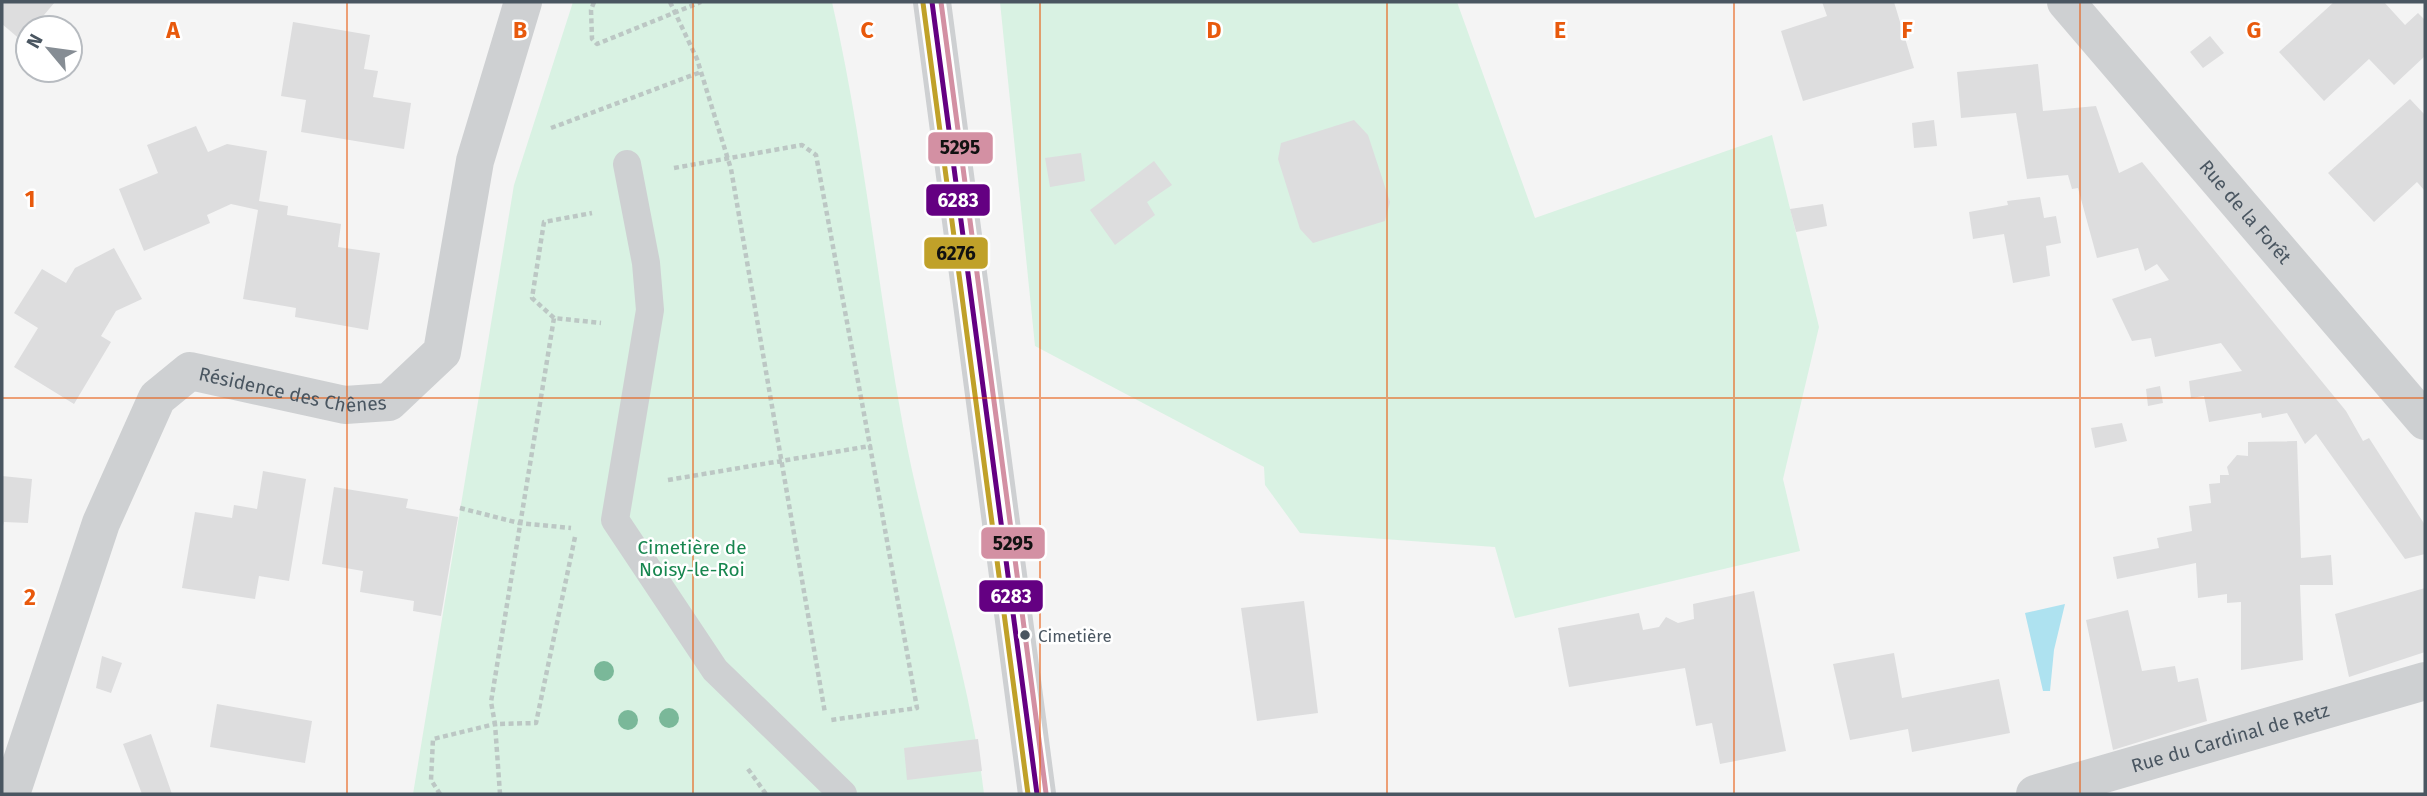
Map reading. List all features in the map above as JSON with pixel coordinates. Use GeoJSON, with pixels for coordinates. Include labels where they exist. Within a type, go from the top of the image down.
{"type":"FeatureCollection","features":[{"type":"Feature","properties":{"kind":"street","name":"Résidence des Chênes"},"geometry":{"type":"LineString","coordinates":[[11,794],[101,523],[157,398],[190,371],[345,405],[388,402],[442,352],[475,161],[523,2]]}},
{"type":"Feature","properties":{"kind":"street"},"geometry":{"type":"LineString","coordinates":[[932,2],[1029,793]]}},
{"type":"Feature","properties":{"kind":"street","name":"Rue de la Forêt"},"geometry":{"type":"LineString","coordinates":[[2066,2],[2425,421]]}},
{"type":"Feature","properties":{"kind":"street","name":"Rue du Cardinal de Retz"},"geometry":{"type":"LineString","coordinates":[[2035,794],[2425,681]]}},
{"type":"Feature","properties":{"kind":"lane"},"geometry":{"type":"LineString","coordinates":[[628,171],[646,263],[650,310],[615,520],[715,670],[841,793]]}},
{"type":"Feature","properties":{"kind":"path"},"geometry":{"type":"LineString","coordinates":[[594,2],[591,10],[592,38],[597,44],[701,2]]}},
{"type":"Feature","properties":{"kind":"path"},"geometry":{"type":"LineString","coordinates":[[670,2],[701,72],[728,157],[826,721],[841,793]]}},
{"type":"Feature","properties":{"kind":"path"},"geometry":{"type":"LineString","coordinates":[[551,128],[701,72]]}},
{"type":"Feature","properties":{"kind":"path"},"geometry":{"type":"LineString","coordinates":[[628,171],[802,145],[816,155],[917,708],[826,721]]}},
{"type":"Feature","properties":{"kind":"path"},"geometry":{"type":"LineString","coordinates":[[554,317],[532,298],[544,222],[635,206]]}},
{"type":"Feature","properties":{"kind":"path"},"geometry":{"type":"LineString","coordinates":[[621,487],[782,463],[870,446]]}},
{"type":"Feature","properties":{"kind":"path"},"geometry":{"type":"LineString","coordinates":[[440,794],[431,780],[433,740],[495,724],[536,723],[569,555],[577,528],[519,523],[460,508]]}},
{"type":"Feature","properties":{"kind":"path"},"geometry":{"type":"LineString","coordinates":[[495,724],[500,794]]}},
{"type":"Feature","properties":{"kind":"green space","name":"Cimetière de Noisy-le-Roi"},"geometry":{"type":"Polygon","coordinates":[[[573,2],[832,2],[853,107],[903,426],[958,655],[984,794],[413,794],[514,185],[573,2]]]}},
{"type":"Feature","properties":{"kind":"green space"},"geometry":{"type":"Polygon","coordinates":[[[1000,2],[1457,2],[1535,218],[1772,135],[1819,327],[1783,479],[1800,551],[1515,618],[1495,547],[1300,533],[1265,485],[1264,467],[1035,346],[1000,2]]]}},
{"type":"Feature","properties":{"kind":"water"},"geometry":{"type":"Polygon","coordinates":[[[2065,604],[2054,650],[2050,691],[2043,691],[2025,613],[2065,604]]]}},
{"type":"Feature","properties":{"kind":"building"},"geometry":{"type":"Polygon","coordinates":[[[2,2],[55,2],[45,14],[14,14],[14,34],[2,24],[2,2]]]}},
{"type":"Feature","properties":{"kind":"building"},"geometry":{"type":"Polygon","coordinates":[[[1822,2],[1894,2],[1914,68],[1803,101],[1781,31],[1827,16],[1822,2]]]}},
{"type":"Feature","properties":{"kind":"building"},"geometry":{"type":"Polygon","coordinates":[[[2334,2],[2384,2],[2405,25],[2418,13],[2425,20],[2425,56],[2394,85],[2369,59],[2324,101],[2279,52],[2334,2]]]}},
{"type":"Feature","properties":{"kind":"building"},"geometry":{"type":"Polygon","coordinates":[[[293,22],[370,35],[364,69],[378,71],[373,97],[411,103],[404,149],[301,132],[306,100],[281,96],[293,22]]]}},
{"type":"Feature","properties":{"kind":"building"},"geometry":{"type":"Polygon","coordinates":[[[2210,36],[2224,53],[2203,68],[2190,52],[2210,36]]]}},
{"type":"Feature","properties":{"kind":"building"},"geometry":{"type":"Polygon","coordinates":[[[2038,64],[2043,111],[2096,106],[2119,173],[2142,162],[2346,411],[2363,441],[2369,438],[2425,525],[2425,554],[2405,559],[2316,434],[2305,444],[2287,413],[2262,418],[2261,413],[2209,422],[2204,396],[2191,398],[2189,381],[2242,371],[2221,343],[2155,357],[2151,338],[2132,341],[2112,299],[2169,280],[2157,264],[2145,271],[2138,248],[2097,258],[2078,188],[2072,189],[2068,175],[2027,179],[2016,113],[1961,118],[1957,72],[2038,64]]]}},
{"type":"Feature","properties":{"kind":"building"},"geometry":{"type":"Polygon","coordinates":[[[2410,99],[2425,115],[2425,191],[2417,182],[2374,222],[2328,173],[2410,99]]]}},
{"type":"Feature","properties":{"kind":"building"},"geometry":{"type":"Polygon","coordinates":[[[1354,120],[1368,135],[1390,202],[1385,221],[1313,243],[1300,229],[1278,159],[1281,143],[1354,120]]]}},
{"type":"Feature","properties":{"kind":"building"},"geometry":{"type":"Polygon","coordinates":[[[1934,120],[1937,146],[1914,148],[1912,123],[1934,120]]]}},
{"type":"Feature","properties":{"kind":"building"},"geometry":{"type":"Polygon","coordinates":[[[196,126],[208,152],[227,144],[267,151],[259,201],[288,206],[287,215],[341,224],[338,247],[380,253],[368,330],[295,317],[296,308],[243,299],[258,210],[231,204],[207,215],[210,223],[144,251],[119,189],[158,173],[147,145],[196,126]]]}},
{"type":"Feature","properties":{"kind":"building"},"geometry":{"type":"Polygon","coordinates":[[[1081,153],[1085,181],[1050,187],[1045,158],[1081,153]]]}},
{"type":"Feature","properties":{"kind":"building"},"geometry":{"type":"Polygon","coordinates":[[[1154,161],[1172,185],[1147,202],[1155,215],[1115,245],[1090,210],[1154,161]]]}},
{"type":"Feature","properties":{"kind":"building"},"geometry":{"type":"Polygon","coordinates":[[[2040,197],[2044,218],[2056,216],[2061,243],[2046,246],[2050,276],[2013,283],[2004,234],[1973,239],[1969,212],[2008,205],[2007,201],[2040,197]]]}},
{"type":"Feature","properties":{"kind":"building"},"geometry":{"type":"Polygon","coordinates":[[[1823,204],[1827,226],[1796,232],[1790,209],[1823,204]]]}},
{"type":"Feature","properties":{"kind":"building"},"geometry":{"type":"Polygon","coordinates":[[[114,248],[142,299],[116,311],[101,336],[111,342],[74,404],[14,367],[38,328],[14,313],[42,269],[66,283],[75,268],[114,248]]]}},
{"type":"Feature","properties":{"kind":"building"},"geometry":{"type":"Polygon","coordinates":[[[2160,386],[2163,403],[2148,406],[2146,389],[2160,386]]]}},
{"type":"Feature","properties":{"kind":"building"},"geometry":{"type":"Polygon","coordinates":[[[2122,423],[2127,441],[2095,448],[2091,428],[2122,423]]]}},
{"type":"Feature","properties":{"kind":"building"},"geometry":{"type":"Polygon","coordinates":[[[2297,441],[2301,558],[2331,555],[2333,585],[2300,585],[2303,660],[2241,670],[2241,602],[2227,603],[2227,594],[2198,598],[2196,563],[2117,579],[2113,557],[2159,548],[2157,538],[2192,531],[2189,506],[2211,503],[2209,484],[2220,483],[2220,475],[2229,475],[2227,467],[2237,455],[2248,456],[2248,442],[2297,441]]]}},
{"type":"Feature","properties":{"kind":"building"},"geometry":{"type":"Polygon","coordinates":[[[263,471],[306,479],[289,581],[259,576],[255,599],[182,588],[195,512],[232,518],[234,505],[257,509],[263,471]]]}},
{"type":"Feature","properties":{"kind":"building"},"geometry":{"type":"Polygon","coordinates":[[[2,476],[32,479],[28,523],[4,522],[2,529],[2,476]]]}},
{"type":"Feature","properties":{"kind":"building"},"geometry":{"type":"Polygon","coordinates":[[[334,487],[408,499],[406,508],[458,517],[441,616],[413,611],[414,601],[360,592],[363,571],[322,564],[334,487]]]}},
{"type":"Feature","properties":{"kind":"building"},"geometry":{"type":"Polygon","coordinates":[[[2425,588],[2425,652],[2349,677],[2335,614],[2425,588]]]}},
{"type":"Feature","properties":{"kind":"building"},"geometry":{"type":"Polygon","coordinates":[[[1754,591],[1786,751],[1720,764],[1712,723],[1696,726],[1685,668],[1569,687],[1558,628],[1639,613],[1643,630],[1659,627],[1666,617],[1678,623],[1694,619],[1693,604],[1754,591]]]}},
{"type":"Feature","properties":{"kind":"building"},"geometry":{"type":"Polygon","coordinates":[[[1304,601],[1318,713],[1257,721],[1241,608],[1304,601]]]}},
{"type":"Feature","properties":{"kind":"building"},"geometry":{"type":"Polygon","coordinates":[[[2128,610],[2142,671],[2175,666],[2178,682],[2198,678],[2207,721],[2113,750],[2086,620],[2128,610]]]}},
{"type":"Feature","properties":{"kind":"building"},"geometry":{"type":"Polygon","coordinates":[[[1894,653],[1902,698],[1999,679],[2010,733],[1912,752],[1908,729],[1850,740],[1833,664],[1894,653]]]}},
{"type":"Feature","properties":{"kind":"building"},"geometry":{"type":"Polygon","coordinates":[[[102,656],[122,663],[111,693],[96,688],[102,656]]]}},
{"type":"Feature","properties":{"kind":"building"},"geometry":{"type":"Polygon","coordinates":[[[217,704],[312,721],[305,763],[210,747],[217,704]]]}},
{"type":"Feature","properties":{"kind":"building"},"geometry":{"type":"Polygon","coordinates":[[[151,734],[172,794],[142,794],[123,744],[151,734]]]}},
{"type":"Feature","properties":{"kind":"building"},"geometry":{"type":"Polygon","coordinates":[[[978,739],[982,771],[907,780],[904,748],[978,739]]]}},
{"type":"Feature","properties":{"kind":"transit line","name":"6283"},"geometry":{"type":"LineString","coordinates":[[932,2],[1037,794]]}},
{"type":"Feature","properties":{"kind":"transit line","name":"5295"},"geometry":{"type":"LineString","coordinates":[[941,2],[1046,793]]}},
{"type":"Feature","properties":{"kind":"transit line","name":"6276"},"geometry":{"type":"LineString","coordinates":[[923,3],[1028,794]]}},
{"type":"Feature","properties":{"kind":"place","name":"Cimetière"},"geometry":{"type":"Point","coordinates":[1025,635]}}]}
